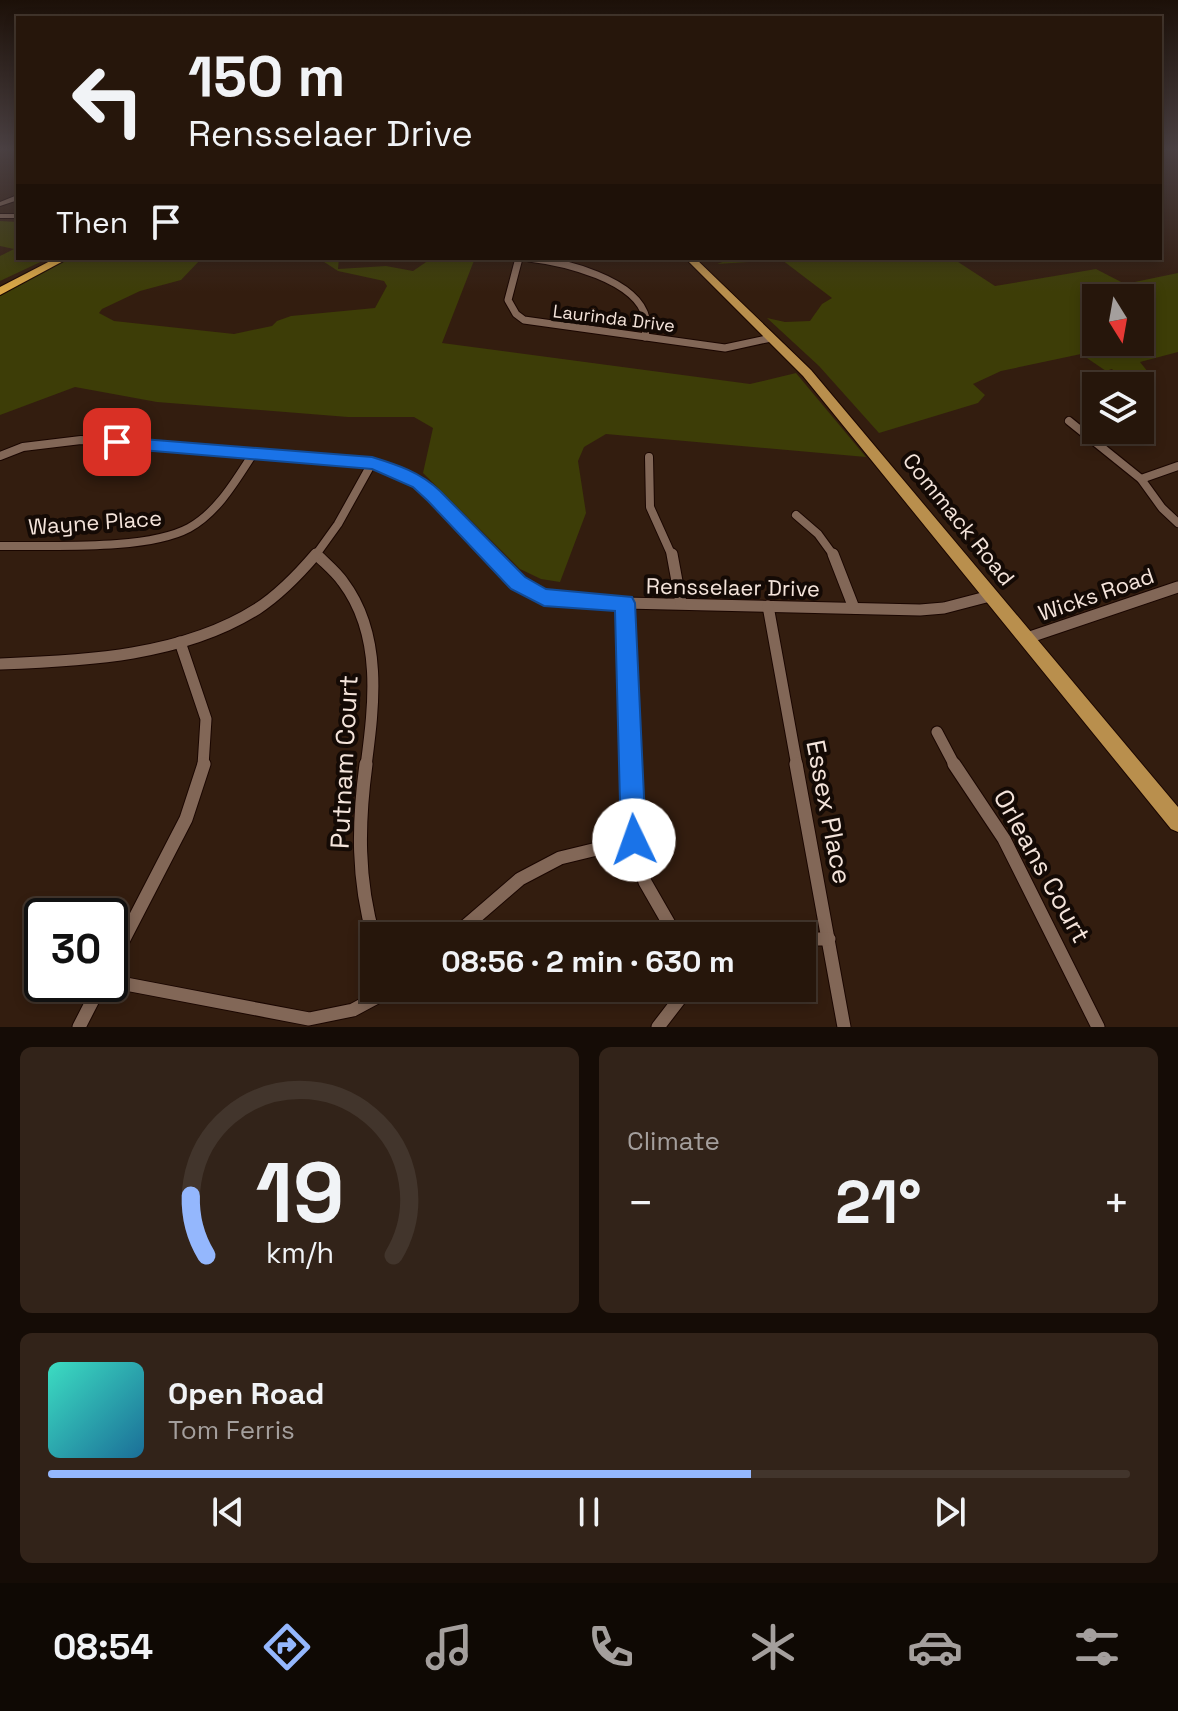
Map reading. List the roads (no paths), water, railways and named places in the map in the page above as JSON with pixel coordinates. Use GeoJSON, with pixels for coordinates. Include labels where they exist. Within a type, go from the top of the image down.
{"type":"FeatureCollection","features":[{"type":"Feature","properties":{"kind":"highway"},"geometry":{"type":"LineString","coordinates":[[0,284],[49,260]]}},
{"type":"Feature","properties":{"kind":"highway"},"geometry":{"type":"LineString","coordinates":[[0,292],[60,260]]}},
{"type":"Feature","properties":{"kind":"main road","name":"Commack Road"},"geometry":{"type":"LineString","coordinates":[[692,260],[807,373],[1178,822]]}},
{"type":"Feature","properties":{"kind":"street","name":"Laurinda Drive"},"geometry":{"type":"LineString","coordinates":[[518,260],[507,302],[511,313],[537,325],[725,348],[771,338]]}},
{"type":"Feature","properties":{"kind":"street"},"geometry":{"type":"LineString","coordinates":[[543,260],[571,264],[629,294],[646,313],[648,330],[645,337]]}},
{"type":"Feature","properties":{"kind":"street"},"geometry":{"type":"LineString","coordinates":[[1069,421],[1141,479],[1162,508],[1178,523]]}},
{"type":"Feature","properties":{"kind":"street","name":"Rensselaer Drive"},"geometry":{"type":"LineString","coordinates":[[0,456],[23,447],[81,440],[372,463],[420,482],[518,583],[544,598],[625,603],[944,608],[990,596]]}},
{"type":"Feature","properties":{"kind":"street","name":"Wayne Place"},"geometry":{"type":"LineString","coordinates":[[0,546],[161,538],[187,529],[212,511],[233,486],[253,454]]}},
{"type":"Feature","properties":{"kind":"street"},"geometry":{"type":"LineString","coordinates":[[649,457],[650,507],[672,555],[681,603]]}},
{"type":"Feature","properties":{"kind":"street"},"geometry":{"type":"LineString","coordinates":[[0,664],[76,659],[180,642],[252,612],[317,555],[372,463]]}},
{"type":"Feature","properties":{"kind":"street"},"geometry":{"type":"LineString","coordinates":[[1141,479],[1178,466]]}},
{"type":"Feature","properties":{"kind":"street"},"geometry":{"type":"LineString","coordinates":[[796,515],[816,528],[828,542],[838,560],[854,608]]}},
{"type":"Feature","properties":{"kind":"street","name":"Putnam Court"},"geometry":{"type":"LineString","coordinates":[[317,555],[345,584],[361,614],[369,638],[375,689],[359,829],[361,885],[370,922]]}},
{"type":"Feature","properties":{"kind":"street","name":"Wicks Road"},"geometry":{"type":"LineString","coordinates":[[1027,638],[1178,587]]}},
{"type":"Feature","properties":{"kind":"street"},"geometry":{"type":"LineString","coordinates":[[625,603],[634,840],[645,882],[668,922]]}},
{"type":"Feature","properties":{"kind":"street","name":"Essex Place"},"geometry":{"type":"LineString","coordinates":[[768,606],[844,1027]]}},
{"type":"Feature","properties":{"kind":"street"},"geometry":{"type":"LineString","coordinates":[[128,930],[194,798],[204,762],[207,729],[201,699],[180,642]]}},
{"type":"Feature","properties":{"kind":"street","name":"Orleans Court"},"geometry":{"type":"LineString","coordinates":[[937,732],[957,769],[1004,839],[1098,1027]]}},
{"type":"Feature","properties":{"kind":"street"},"geometry":{"type":"LineString","coordinates":[[470,922],[520,879],[560,858],[634,840]]}},
{"type":"Feature","properties":{"kind":"street"},"geometry":{"type":"LineString","coordinates":[[816,939],[829,939]]}},
{"type":"Feature","properties":{"kind":"street"},"geometry":{"type":"LineString","coordinates":[[128,984],[309,1019],[353,1010],[368,1002]]}},
{"type":"Feature","properties":{"kind":"street"},"geometry":{"type":"LineString","coordinates":[[79,1027],[92,1002]]}},
{"type":"Feature","properties":{"kind":"street"},"geometry":{"type":"LineString","coordinates":[[658,1027],[677,1002]]}}]}
